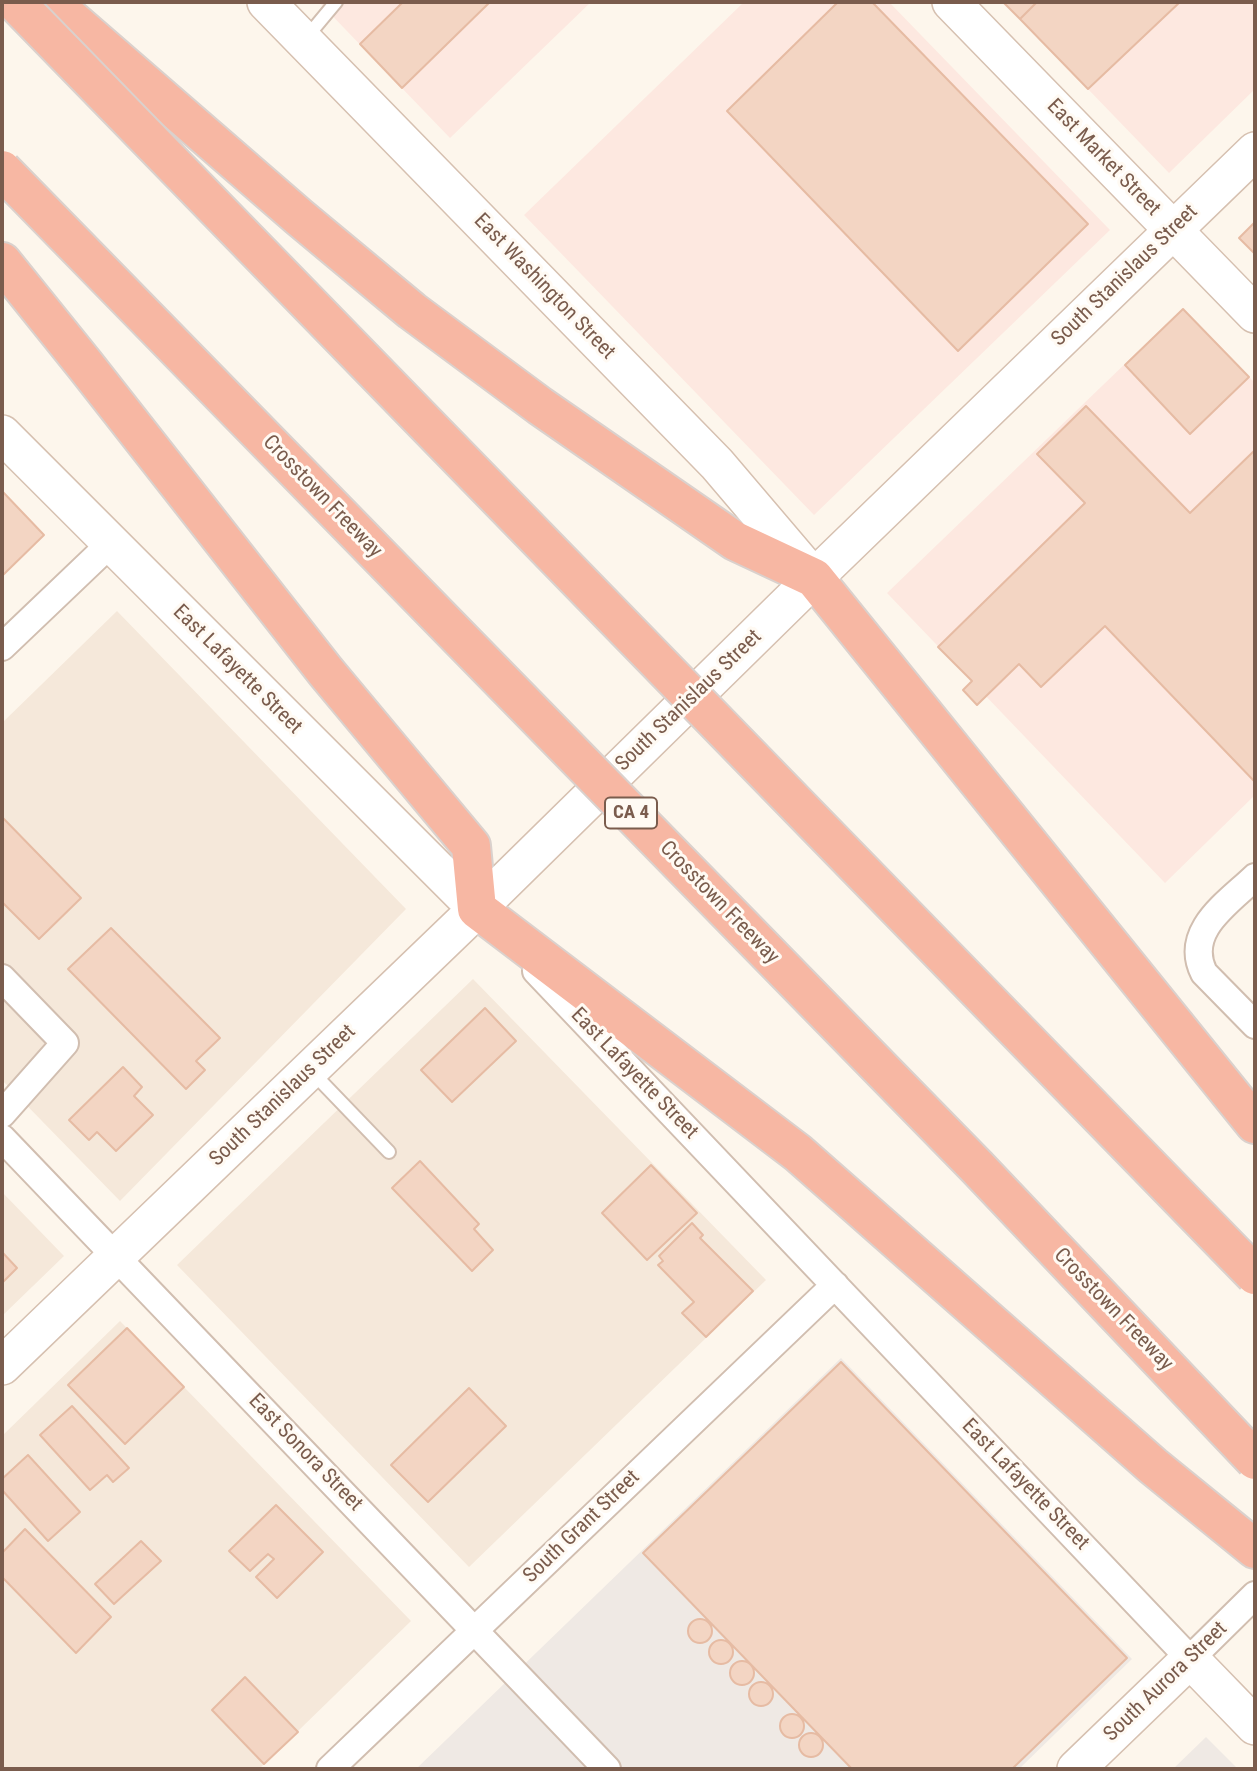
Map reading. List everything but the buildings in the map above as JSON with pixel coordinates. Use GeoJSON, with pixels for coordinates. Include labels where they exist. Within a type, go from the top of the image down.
{"type":"FeatureCollection","features":[{"type":"Feature","properties":{"kind":"highway"},"geometry":{"type":"LineString","coordinates":[[15,2],[1255,1275]]}},
{"type":"Feature","properties":{"kind":"highway"},"geometry":{"type":"LineString","coordinates":[[51,2],[391,294],[540,406],[736,541],[814,578],[1255,1124]]}},
{"type":"Feature","properties":{"kind":"highway","name":"Crosstown Freeway"},"geometry":{"type":"LineString","coordinates":[[2,170],[977,1167],[1255,1460]]}},
{"type":"Feature","properties":{"kind":"highway"},"geometry":{"type":"LineString","coordinates":[[2,262],[326,672],[471,846],[477,909],[798,1153],[1153,1466],[1255,1549]]}},
{"type":"Feature","properties":{"kind":"street","name":"East Washington Street"},"geometry":{"type":"LineString","coordinates":[[266,2],[717,464],[814,578]]}},
{"type":"Feature","properties":{"kind":"street","name":"East Market Street"},"geometry":{"type":"LineString","coordinates":[[951,2],[1255,314]]}},
{"type":"Feature","properties":{"kind":"street","name":"South Stanislaus Street"},"geometry":{"type":"LineString","coordinates":[[2,1366],[477,909],[1255,151]]}},
{"type":"Feature","properties":{"kind":"street","name":"East Lafayette Street"},"geometry":{"type":"LineString","coordinates":[[2,434],[477,909],[1255,1726]]}},
{"type":"Feature","properties":{"kind":"street"},"geometry":{"type":"LineString","coordinates":[[2,648],[110,544]]}},
{"type":"Feature","properties":{"kind":"street"},"geometry":{"type":"LineString","coordinates":[[1255,877],[1206,924],[1199,938],[1199,962],[1204,973],[1255,1025]]}},
{"type":"Feature","properties":{"kind":"street"},"geometry":{"type":"LineString","coordinates":[[2,978],[65,1043],[2,1114]]}},
{"type":"Feature","properties":{"kind":"street","name":"East Sonora Street"},"geometry":{"type":"LineString","coordinates":[[2,1138],[607,1769]]}},
{"type":"Feature","properties":{"kind":"street","name":"South Grant Street"},"geometry":{"type":"LineString","coordinates":[[330,1769],[835,1286]]}},
{"type":"Feature","properties":{"kind":"street","name":"South Aurora Street"},"geometry":{"type":"LineString","coordinates":[[1076,1769],[1255,1595]]}},
{"type":"Feature","properties":{"kind":"lane"},"geometry":{"type":"LineString","coordinates":[[304,41],[336,2]]}},
{"type":"Feature","properties":{"kind":"lane"},"geometry":{"type":"LineString","coordinates":[[310,1070],[389,1152]]}},
{"type":"Feature","properties":{"kind":"shaded area"},"geometry":{"type":"Polygon","coordinates":[[[319,2],[591,2],[450,138],[319,2]]]}},
{"type":"Feature","properties":{"kind":"shaded area"},"geometry":{"type":"Polygon","coordinates":[[[744,2],[889,2],[1110,230],[814,515],[524,215],[744,2]]]}},
{"type":"Feature","properties":{"kind":"shaded area"},"geometry":{"type":"Polygon","coordinates":[[[1004,2],[1255,2],[1255,89],[1169,173],[1004,2]]]}},
{"type":"Feature","properties":{"kind":"shaded area"},"geometry":{"type":"Polygon","coordinates":[[[1183,308],[1255,383],[1255,795],[1165,883],[887,593],[1183,308]]]}},
{"type":"Feature","properties":{"kind":"shaded area"},"geometry":{"type":"Polygon","coordinates":[[[117,611],[406,909],[120,1201],[2,1080],[2,723],[117,611]]]}},
{"type":"Feature","properties":{"kind":"shaded area"},"geometry":{"type":"Polygon","coordinates":[[[473,979],[766,1280],[469,1567],[177,1265],[473,979]]]}},
{"type":"Feature","properties":{"kind":"shaded area"},"geometry":{"type":"Polygon","coordinates":[[[2,1192],[64,1256],[2,1316],[2,1192]]]}},
{"type":"Feature","properties":{"kind":"shaded area"},"geometry":{"type":"Polygon","coordinates":[[[120,1321],[411,1621],[259,1769],[2,1769],[2,1436],[120,1321]]]}},
{"type":"Feature","properties":{"kind":"shaded area"},"geometry":{"type":"Polygon","coordinates":[[[841,1358],[1132,1659],[1019,1769],[416,1769],[841,1358]]]}},
{"type":"Feature","properties":{"kind":"shaded area"},"geometry":{"type":"Polygon","coordinates":[[[1206,1737],[1238,1769],[1173,1769],[1206,1737]]]}}]}
